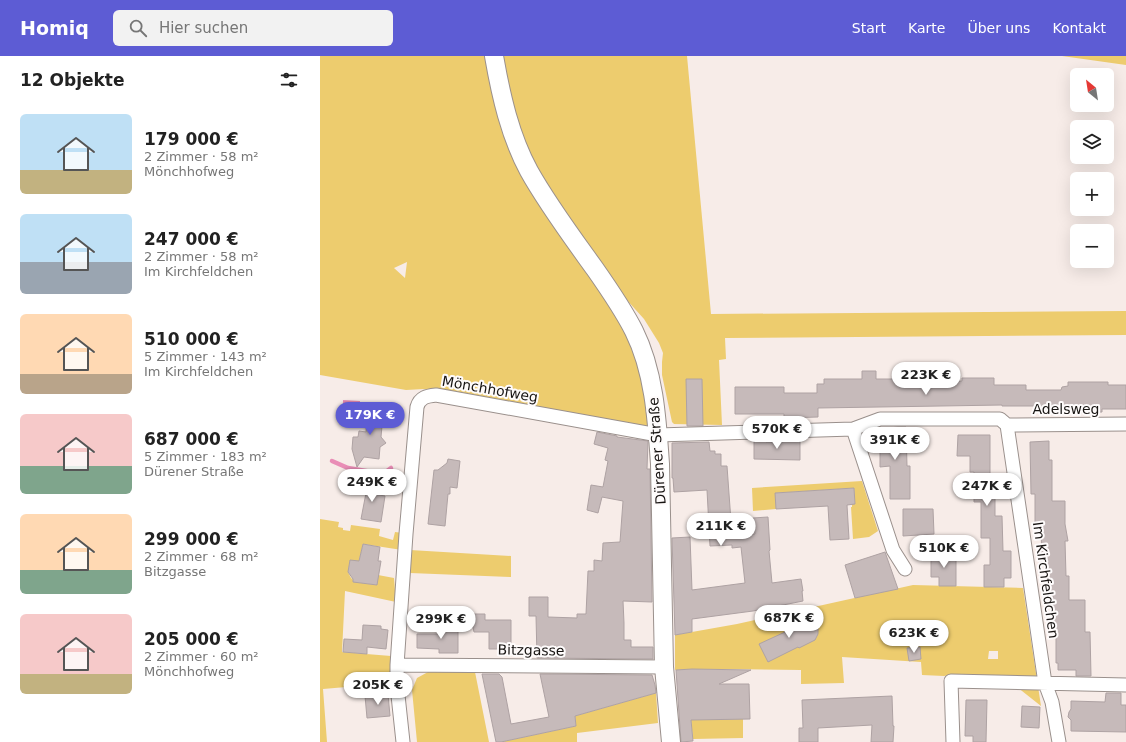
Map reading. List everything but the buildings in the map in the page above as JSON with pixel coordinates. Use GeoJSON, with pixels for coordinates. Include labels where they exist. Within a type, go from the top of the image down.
{"type":"FeatureCollection","features":[{"type":"Feature","properties":{"kind":"street","name":"Dürener Straße"},"geometry":{"type":"LineString","coordinates":[[494,56],[499,87],[517,146],[548,202],[627,318],[643,353],[648,369],[658,435],[664,667],[671,742]]}},
{"type":"Feature","properties":{"kind":"street","name":"Mönchhofweg"},"geometry":{"type":"LineString","coordinates":[[403,742],[397,686],[397,665],[417,407],[421,400],[430,396],[436,396],[658,435]]}},
{"type":"Feature","properties":{"kind":"street"},"geometry":{"type":"LineString","coordinates":[[658,435],[853,429],[880,419],[1000,419],[1007,425]]}},
{"type":"Feature","properties":{"kind":"street","name":"Adelsweg"},"geometry":{"type":"LineString","coordinates":[[1007,425],[1126,424]]}},
{"type":"Feature","properties":{"kind":"street","name":"Im Kirchfeldchen"},"geometry":{"type":"LineString","coordinates":[[1007,425],[1045,683],[1052,702],[1059,742]]}},
{"type":"Feature","properties":{"kind":"street"},"geometry":{"type":"LineString","coordinates":[[853,429],[893,550],[905,570]]}},
{"type":"Feature","properties":{"kind":"street","name":"Bitzgasse"},"geometry":{"type":"LineString","coordinates":[[397,665],[664,667]]}},
{"type":"Feature","properties":{"kind":"street"},"geometry":{"type":"LineString","coordinates":[[953,742],[951,681],[1126,685]]}},
{"type":"Feature","properties":{"kind":"shaded area"},"geometry":{"type":"Polygon","coordinates":[[[320,56],[487,56],[495,98],[628,334],[648,397],[648,425],[645,427],[424,389],[406,390],[320,375],[320,56]],[[407,262],[394,268],[405,278],[407,262]]]}},
{"type":"Feature","properties":{"kind":"shaded area"},"geometry":{"type":"Polygon","coordinates":[[[501,56],[687,56],[711,314],[1126,311],[1126,335],[725,338],[726,359],[719,360],[722,425],[674,424],[672,422],[662,375],[663,353],[659,343],[644,319],[616,288],[546,187],[519,130],[501,56]]]}},
{"type":"Feature","properties":{"kind":"shaded area"},"geometry":{"type":"Polygon","coordinates":[[[1062,56],[1126,56],[1126,65],[1062,56]]]}},
{"type":"Feature","properties":{"kind":"shaded area"},"geometry":{"type":"Polygon","coordinates":[[[343,400],[360,401],[360,410],[343,409],[343,400]]]}},
{"type":"Feature","properties":{"kind":"shaded area"},"geometry":{"type":"Polygon","coordinates":[[[862,481],[878,531],[869,537],[853,539],[851,507],[852,504],[855,504],[854,488],[776,493],[776,509],[753,511],[752,488],[862,481]]]}},
{"type":"Feature","properties":{"kind":"shaded area"},"geometry":{"type":"Polygon","coordinates":[[[320,519],[339,522],[338,527],[343,528],[343,530],[350,531],[351,525],[380,529],[379,536],[393,540],[395,532],[403,533],[402,550],[363,544],[359,561],[350,561],[348,572],[351,578],[356,582],[376,585],[378,575],[394,578],[396,602],[345,591],[342,652],[391,656],[393,683],[323,689],[327,742],[320,742],[320,519]]]}},
{"type":"Feature","properties":{"kind":"shaded area"},"geometry":{"type":"Polygon","coordinates":[[[410,550],[511,556],[511,577],[410,573],[410,550]]]}},
{"type":"Feature","properties":{"kind":"shaded area"},"geometry":{"type":"Polygon","coordinates":[[[913,585],[1023,588],[1041,706],[1003,676],[922,675],[921,662],[842,657],[844,683],[801,684],[801,670],[675,670],[675,635],[737,624],[913,585]],[[989,651],[988,659],[998,659],[998,651],[989,651]]]}},
{"type":"Feature","properties":{"kind":"shaded area"},"geometry":{"type":"Polygon","coordinates":[[[428,672],[475,672],[489,742],[417,742],[412,690],[417,678],[428,672]]]}},
{"type":"Feature","properties":{"kind":"shaded area"},"geometry":{"type":"Polygon","coordinates":[[[656,693],[658,723],[577,733],[577,742],[501,742],[576,726],[575,716],[656,693]]]}},
{"type":"Feature","properties":{"kind":"shaded area"},"geometry":{"type":"Polygon","coordinates":[[[743,719],[743,738],[693,739],[691,720],[743,719]]]}},
{"type":"Feature","properties":{"kind":"waterway"},"geometry":{"type":"LineString","coordinates":[[332,461],[348,468],[378,473],[387,471],[391,468]]}}]}
